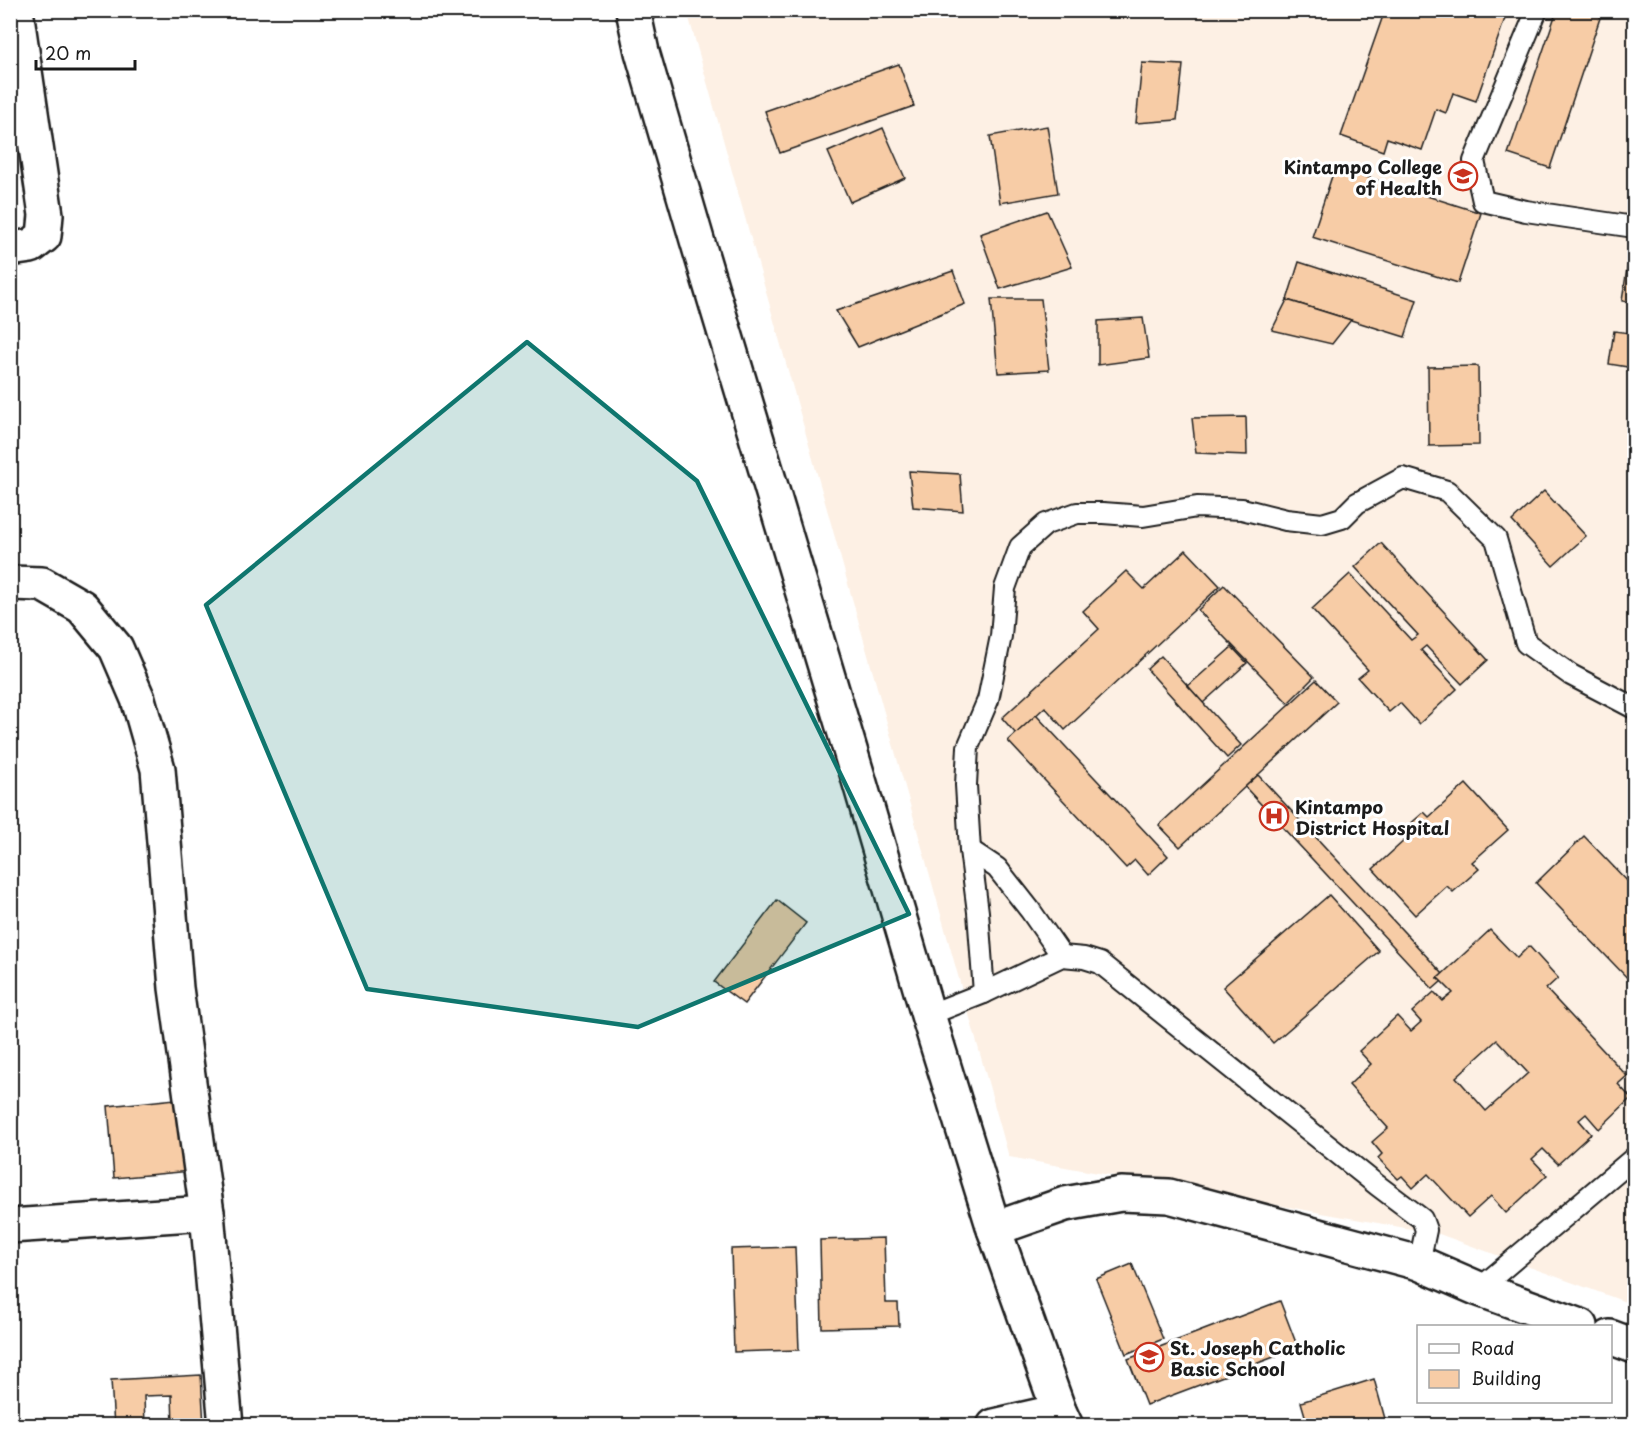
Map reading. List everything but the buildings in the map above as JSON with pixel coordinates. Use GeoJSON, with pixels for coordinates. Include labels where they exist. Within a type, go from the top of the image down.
{"type":"FeatureCollection","features":[{"type":"Feature","properties":{"kind":"street"},"geometry":{"type":"LineString","coordinates":[[10,249],[31,246],[44,236],[46,215],[18,77],[16,10]]}},
{"type":"Feature","properties":{"kind":"street"},"geometry":{"type":"LineString","coordinates":[[633,10],[642,52],[697,240],[928,1016],[994,1229],[1063,1418],[994,1425]]}},
{"type":"Feature","properties":{"kind":"street"},"geometry":{"type":"LineString","coordinates":[[10,583],[42,584],[82,607],[116,648],[138,699],[158,770],[176,988],[207,1214],[226,1425]]}},
{"type":"Feature","properties":{"kind":"street"},"geometry":{"type":"LineString","coordinates":[[994,1229],[1065,1204],[1121,1194],[1168,1196],[1419,1263],[1479,1289],[1578,1325]]}},
{"type":"Feature","properties":{"kind":"street"},"geometry":{"type":"LineString","coordinates":[[10,1226],[207,1214]]}},
{"type":"Feature","properties":{"kind":"street"},"geometry":{"type":"LineString","coordinates":[[1612,1337],[1635,1346]]}},
{"type":"Feature","properties":{"kind":"lane"},"geometry":{"type":"LineString","coordinates":[[1537,10],[1474,161],[1482,201],[1635,227]]}},
{"type":"Feature","properties":{"kind":"lane"},"geometry":{"type":"LineString","coordinates":[[984,993],[978,912],[970,850],[966,785],[968,747],[988,700],[1001,636],[1005,588],[1020,547],[1046,524],[1077,513],[1143,516],[1197,507],[1242,508],[1286,520],[1322,524],[1342,518],[1357,503],[1403,478],[1447,491],[1496,539],[1526,643],[1571,675],[1635,708]]}},
{"type":"Feature","properties":{"kind":"lane"},"geometry":{"type":"LineString","coordinates":[[970,850],[997,868],[1062,956]]}},
{"type":"Feature","properties":{"kind":"lane"},"geometry":{"type":"LineString","coordinates":[[928,1016],[984,993],[1062,956],[1084,958],[1100,963],[1422,1219],[1426,1230],[1419,1263]]}},
{"type":"Feature","properties":{"kind":"lane"},"geometry":{"type":"LineString","coordinates":[[1479,1289],[1635,1158]]}},
{"type":"Feature","properties":{"kind":"highlighted area"},"geometry":{"type":"Polygon","coordinates":[[[527,342],[697,481],[909,914],[638,1027],[367,989],[206,605],[527,342]]]}},
{"type":"Feature","properties":{"kind":"shaded area","name":"Kintampo District Hospital"},"geometry":{"type":"Polygon","coordinates":[[[687,11],[1634,11],[1634,1305],[1439,1234],[1009,1157],[687,11]]]}},
{"type":"Feature","properties":{"kind":"place","name":"Kintampo College of Health"},"geometry":{"type":"Point","coordinates":[1463,176]}},
{"type":"Feature","properties":{"kind":"place","name":"Kintampo District Hospital"},"geometry":{"type":"Point","coordinates":[1274,816]}},
{"type":"Feature","properties":{"kind":"place","name":"St. Joseph Catholic Basic School"},"geometry":{"type":"Point","coordinates":[1149,1357]}}]}
